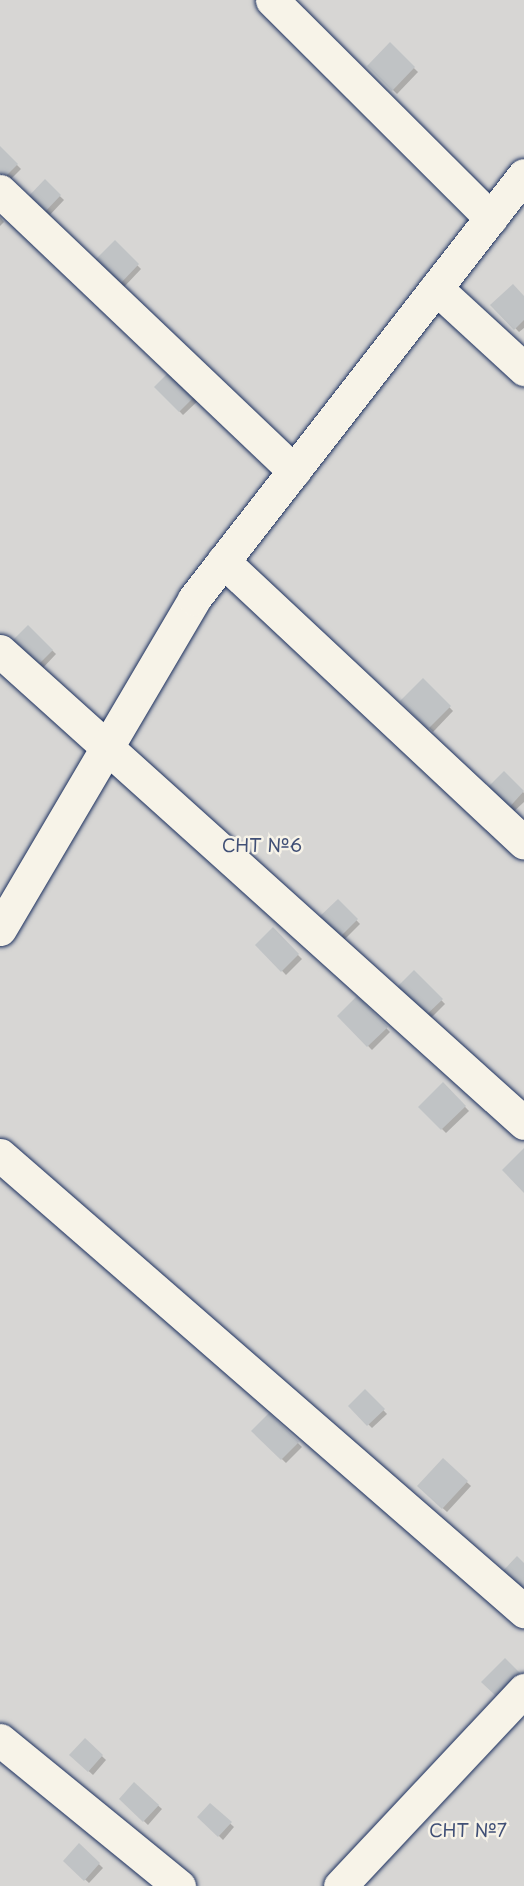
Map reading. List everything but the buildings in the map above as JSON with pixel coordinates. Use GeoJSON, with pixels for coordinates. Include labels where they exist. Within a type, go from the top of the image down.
{"type":"FeatureCollection","features":[{"type":"Feature","properties":{"kind":"street"},"geometry":{"type":"LineString","coordinates":[[272,0],[490,218]]}},
{"type":"Feature","properties":{"kind":"street"},"geometry":{"type":"LineString","coordinates":[[0,929],[194,599],[524,175]]}},
{"type":"Feature","properties":{"kind":"street"},"geometry":{"type":"LineString","coordinates":[[0,191],[294,471]]}},
{"type":"Feature","properties":{"kind":"street"},"geometry":{"type":"LineString","coordinates":[[436,288],[524,369]]}},
{"type":"Feature","properties":{"kind":"street"},"geometry":{"type":"LineString","coordinates":[[223,561],[524,843]]}},
{"type":"Feature","properties":{"kind":"street"},"geometry":{"type":"LineString","coordinates":[[0,651],[524,1123]]}},
{"type":"Feature","properties":{"kind":"street"},"geometry":{"type":"LineString","coordinates":[[0,1155],[524,1611]]}},
{"type":"Feature","properties":{"kind":"street"},"geometry":{"type":"LineString","coordinates":[[340,1886],[524,1690]]}},
{"type":"Feature","properties":{"kind":"street"},"geometry":{"type":"LineString","coordinates":[[0,1740],[179,1886]]}},
{"type":"Feature","properties":{"kind":"green space","name":"СНТ №6"},"geometry":{"type":"Polygon","coordinates":[[[0,0],[524,0],[524,1886],[0,1886],[0,0]]]}},
{"type":"Feature","properties":{"kind":"park label","name":"СНТ №7"},"geometry":{"type":"Point","coordinates":[468,1830]}}]}
